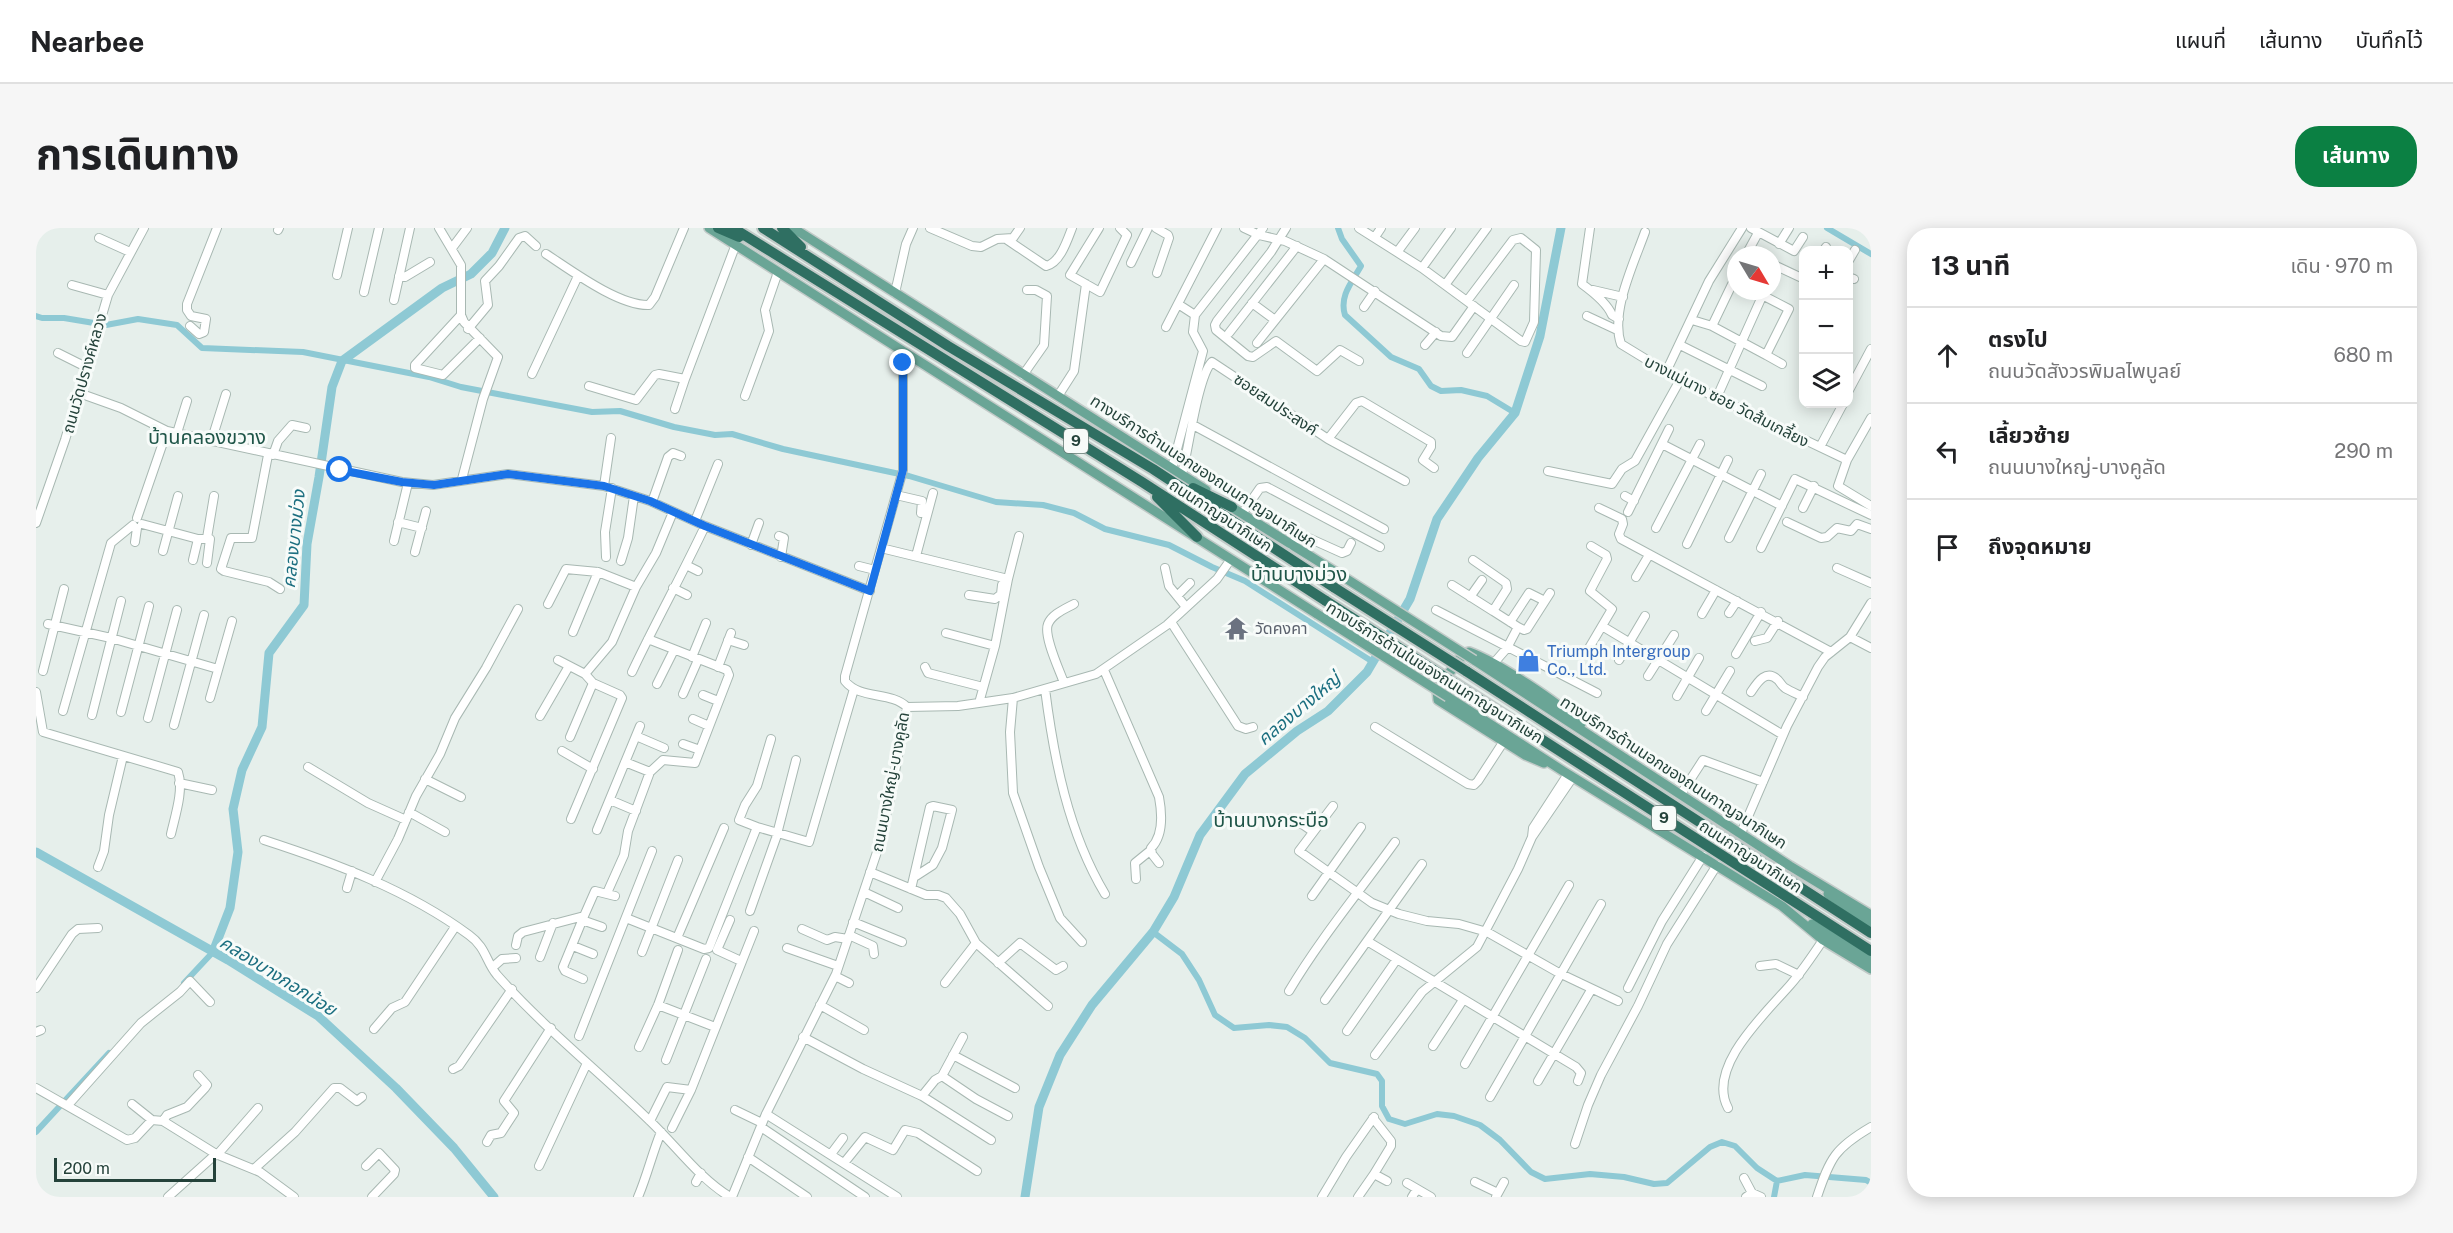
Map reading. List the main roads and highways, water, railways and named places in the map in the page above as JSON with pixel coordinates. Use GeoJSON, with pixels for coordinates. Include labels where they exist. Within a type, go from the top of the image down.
{"type":"FeatureCollection","features":[{"type":"Feature","properties":{"kind":"highway"},"geometry":{"type":"LineString","coordinates":[[717,228],[762,246]]}},
{"type":"Feature","properties":{"kind":"highway","name":"ถนนกาญจนาภิเษก"},"geometry":{"type":"LineString","coordinates":[[733,228],[1142,482],[1871,951]]}},
{"type":"Feature","properties":{"kind":"highway","name":"ถนนกาญจนาภิเษก"},"geometry":{"type":"LineString","coordinates":[[763,228],[958,352],[1153,469],[1871,933]]}},
{"type":"Feature","properties":{"kind":"highway"},"geometry":{"type":"LineString","coordinates":[[782,228],[817,262]]}},
{"type":"Feature","properties":{"kind":"highway"},"geometry":{"type":"LineString","coordinates":[[1153,469],[1232,507]]}},
{"type":"Feature","properties":{"kind":"highway"},"geometry":{"type":"LineString","coordinates":[[1142,482],[1197,537]]}},
{"type":"Feature","properties":{"kind":"main road","name":"ทางบริการด้านในของถนนกาญจนาภิเษก"},"geometry":{"type":"LineString","coordinates":[[709,228],[1197,537],[1228,563],[1317,614],[1568,774],[1782,906],[1824,940],[1871,969]]}},
{"type":"Feature","properties":{"kind":"main road","name":"ทางบริการด้านนอกของถนนกาญจนาภิเษก"},"geometry":{"type":"LineString","coordinates":[[793,228],[804,231],[895,293],[1474,660],[1790,866],[1871,915]]}},
{"type":"Feature","properties":{"kind":"main road"},"geometry":{"type":"LineString","coordinates":[[1568,774],[1531,758],[1436,697],[1437,690],[1462,654],[1472,653],[1558,705],[1598,741]]}},
{"type":"Feature","properties":{"kind":"main road"},"geometry":{"type":"LineString","coordinates":[[1790,866],[1871,923]]}},
{"type":"Feature","properties":{"kind":"main road"},"geometry":{"type":"LineString","coordinates":[[1782,906],[1871,961]]}},
{"type":"Feature","properties":{"kind":"waterway","name":"คลองบางม่วง"},"geometry":{"type":"LineString","coordinates":[[213,952],[230,908],[238,852],[233,809],[242,770],[262,727],[269,653],[304,605],[307,544],[332,387],[342,361],[442,288],[471,274],[492,253],[505,228]]}},
{"type":"Feature","properties":{"kind":"waterway"},"geometry":{"type":"LineString","coordinates":[[1338,228],[1342,239],[1361,266],[1345,295],[1345,315],[1391,357],[1419,369],[1431,386],[1441,391],[1461,390],[1487,396],[1515,413]]}},
{"type":"Feature","properties":{"kind":"waterway","name":"คลองบางใหญ่"},"geometry":{"type":"LineString","coordinates":[[1025,1197],[1039,1107],[1060,1055],[1092,1005],[1153,932],[1174,897],[1200,835],[1245,774],[1297,731],[1328,711],[1367,672],[1410,599],[1437,519],[1478,458],[1515,413],[1540,336],[1561,228]]}},
{"type":"Feature","properties":{"kind":"waterway"},"geometry":{"type":"LineString","coordinates":[[1827,228],[1871,254]]}},
{"type":"Feature","properties":{"kind":"waterway"},"geometry":{"type":"LineString","coordinates":[[36,316],[106,325],[138,319],[177,325],[202,348],[303,352],[429,377],[461,387],[592,412],[620,411],[674,427],[715,435],[732,434],[783,449],[909,476],[996,502],[1043,505],[1074,513],[1105,529],[1169,545],[1245,581],[1373,662]]}},
{"type":"Feature","properties":{"kind":"waterway","name":"คลองบางกอกน้อย"},"geometry":{"type":"LineString","coordinates":[[36,852],[228,960],[318,1016],[396,1088],[454,1148],[494,1197]]}},
{"type":"Feature","properties":{"kind":"waterway"},"geometry":{"type":"LineString","coordinates":[[1153,932],[1182,954],[1199,980],[1215,1015],[1234,1028],[1269,1025],[1287,1027],[1305,1038],[1330,1063],[1377,1074],[1382,1081],[1382,1106],[1389,1119],[1405,1124],[1437,1114],[1454,1116],[1480,1125],[1500,1140],[1531,1172],[1545,1179],[1590,1174],[1624,1177],[1654,1184],[1667,1183],[1710,1147],[1722,1142],[1735,1146],[1757,1168],[1777,1181],[1805,1175],[1866,1180],[1871,1183]]}},
{"type":"Feature","properties":{"kind":"waterway"},"geometry":{"type":"LineString","coordinates":[[184,983],[213,952]]}},
{"type":"Feature","properties":{"kind":"waterway"},"geometry":{"type":"LineString","coordinates":[[36,1132],[109,1053]]}},
{"type":"Feature","properties":{"kind":"waterway"},"geometry":{"type":"LineString","coordinates":[[1774,1197],[1777,1181]]}},
{"type":"Feature","properties":{"kind":"place","name":"วัดคงคา"},"geometry":{"type":"Point","coordinates":[1237,628]}},
{"type":"Feature","properties":{"kind":"place","name":"Triumph Intergroup Co., Ltd."},"geometry":{"type":"Point","coordinates":[1529,660]}},
{"type":"Feature","properties":{"kind":"district","name":"บ้านคลองขวาง"},"geometry":{"type":"Point","coordinates":[207,437]}},
{"type":"Feature","properties":{"kind":"district","name":"บ้านบางม่วง"},"geometry":{"type":"Point","coordinates":[1299,574]}},
{"type":"Feature","properties":{"kind":"district","name":"บ้านบางกระบือ"},"geometry":{"type":"Point","coordinates":[1271,820]}}]}
